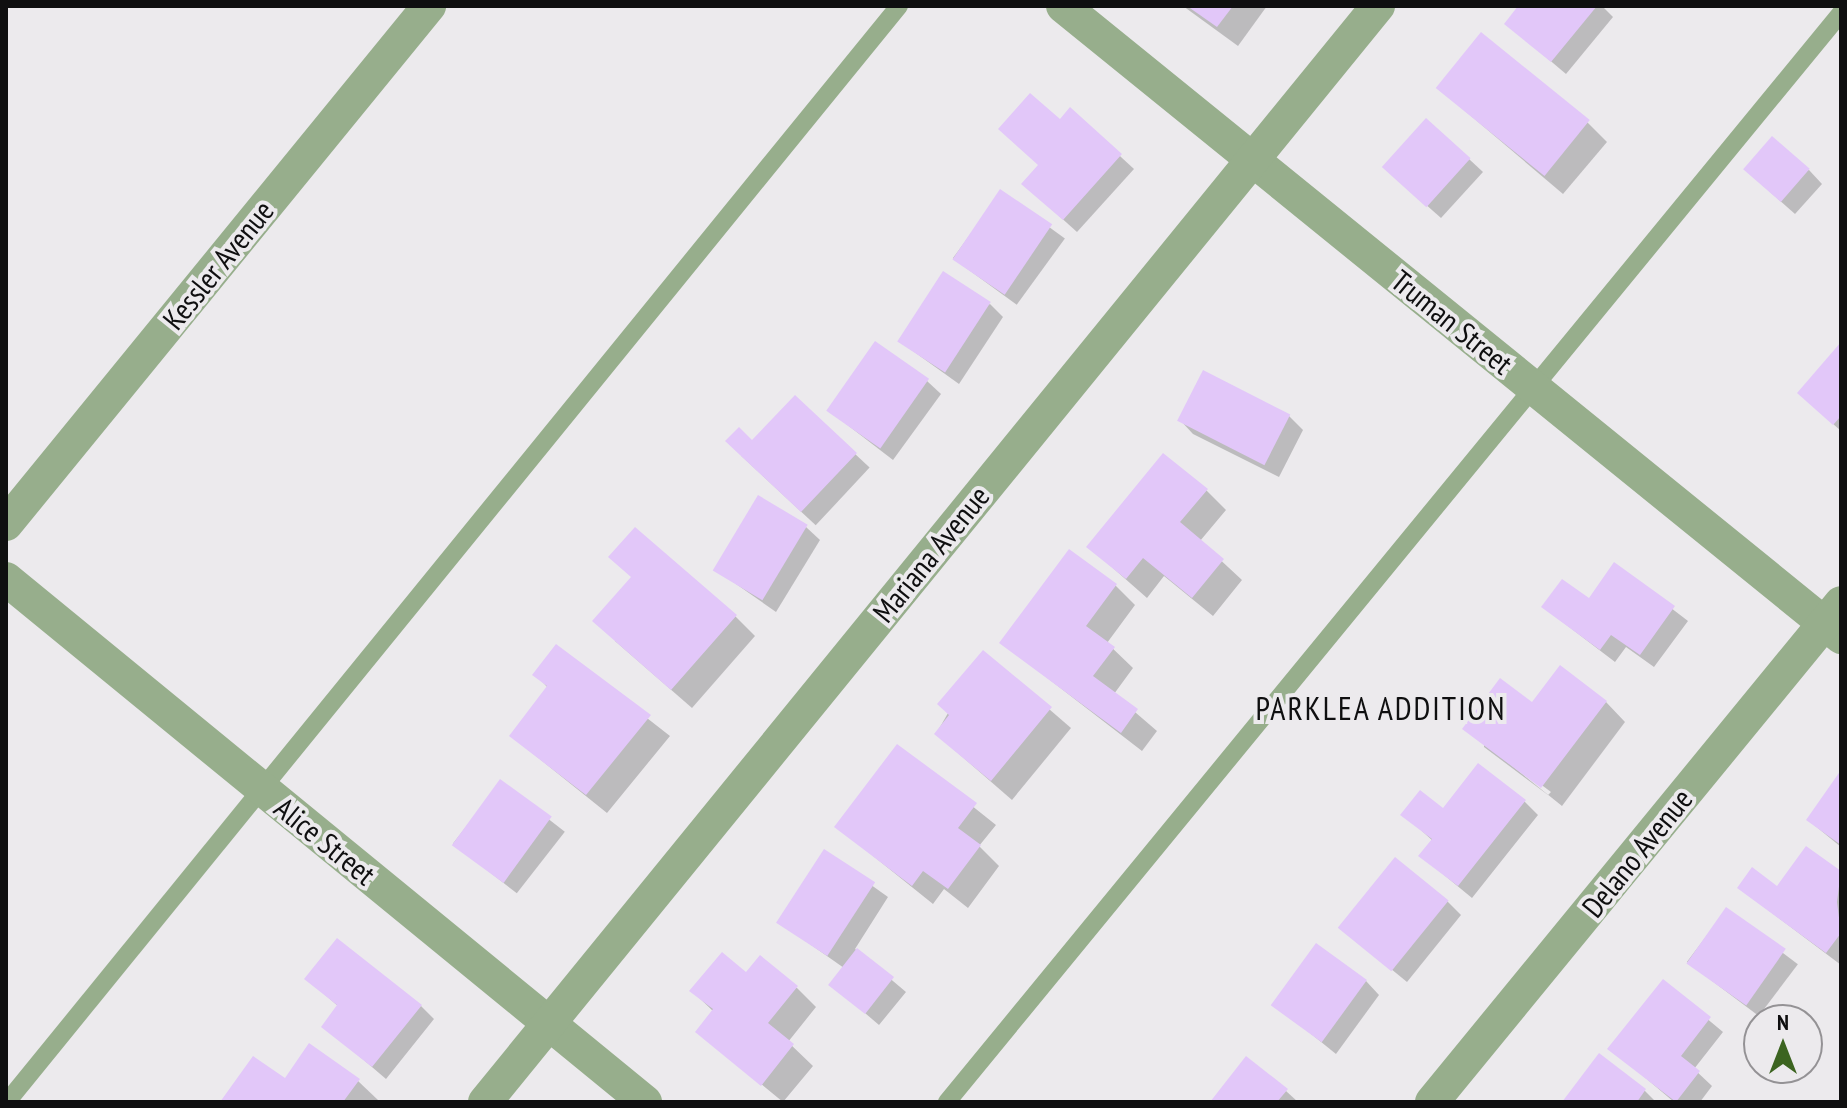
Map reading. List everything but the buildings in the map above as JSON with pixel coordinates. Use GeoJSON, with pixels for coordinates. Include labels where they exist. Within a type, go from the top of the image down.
{"type":"FeatureCollection","features":[{"type":"Feature","properties":{"kind":"street","name":"Kessler Avenue"},"geometry":{"type":"LineString","coordinates":[[6,524],[429,6]]}},
{"type":"Feature","properties":{"kind":"street","name":"Truman Street"},"geometry":{"type":"LineString","coordinates":[[1063,6],[1532,387],[1835,621]]}},
{"type":"Feature","properties":{"kind":"street","name":"Mariana Avenue"},"geometry":{"type":"LineString","coordinates":[[485,1102],[1378,6]]}},
{"type":"Feature","properties":{"kind":"street","name":"Alice Street"},"geometry":{"type":"LineString","coordinates":[[6,579],[645,1102]]}},
{"type":"Feature","properties":{"kind":"street","name":"Delano Avenue"},"geometry":{"type":"LineString","coordinates":[[1432,1102],[1835,621]]}},
{"type":"Feature","properties":{"kind":"lane"},"geometry":{"type":"LineString","coordinates":[[7,1102],[259,788],[899,6]]}},
{"type":"Feature","properties":{"kind":"lane"},"geometry":{"type":"LineString","coordinates":[[947,1102],[1841,13]]}},
{"type":"Feature","properties":{"kind":"district","name":"PARKLEA ADDITION"},"geometry":{"type":"Point","coordinates":[1381,708]}}]}
